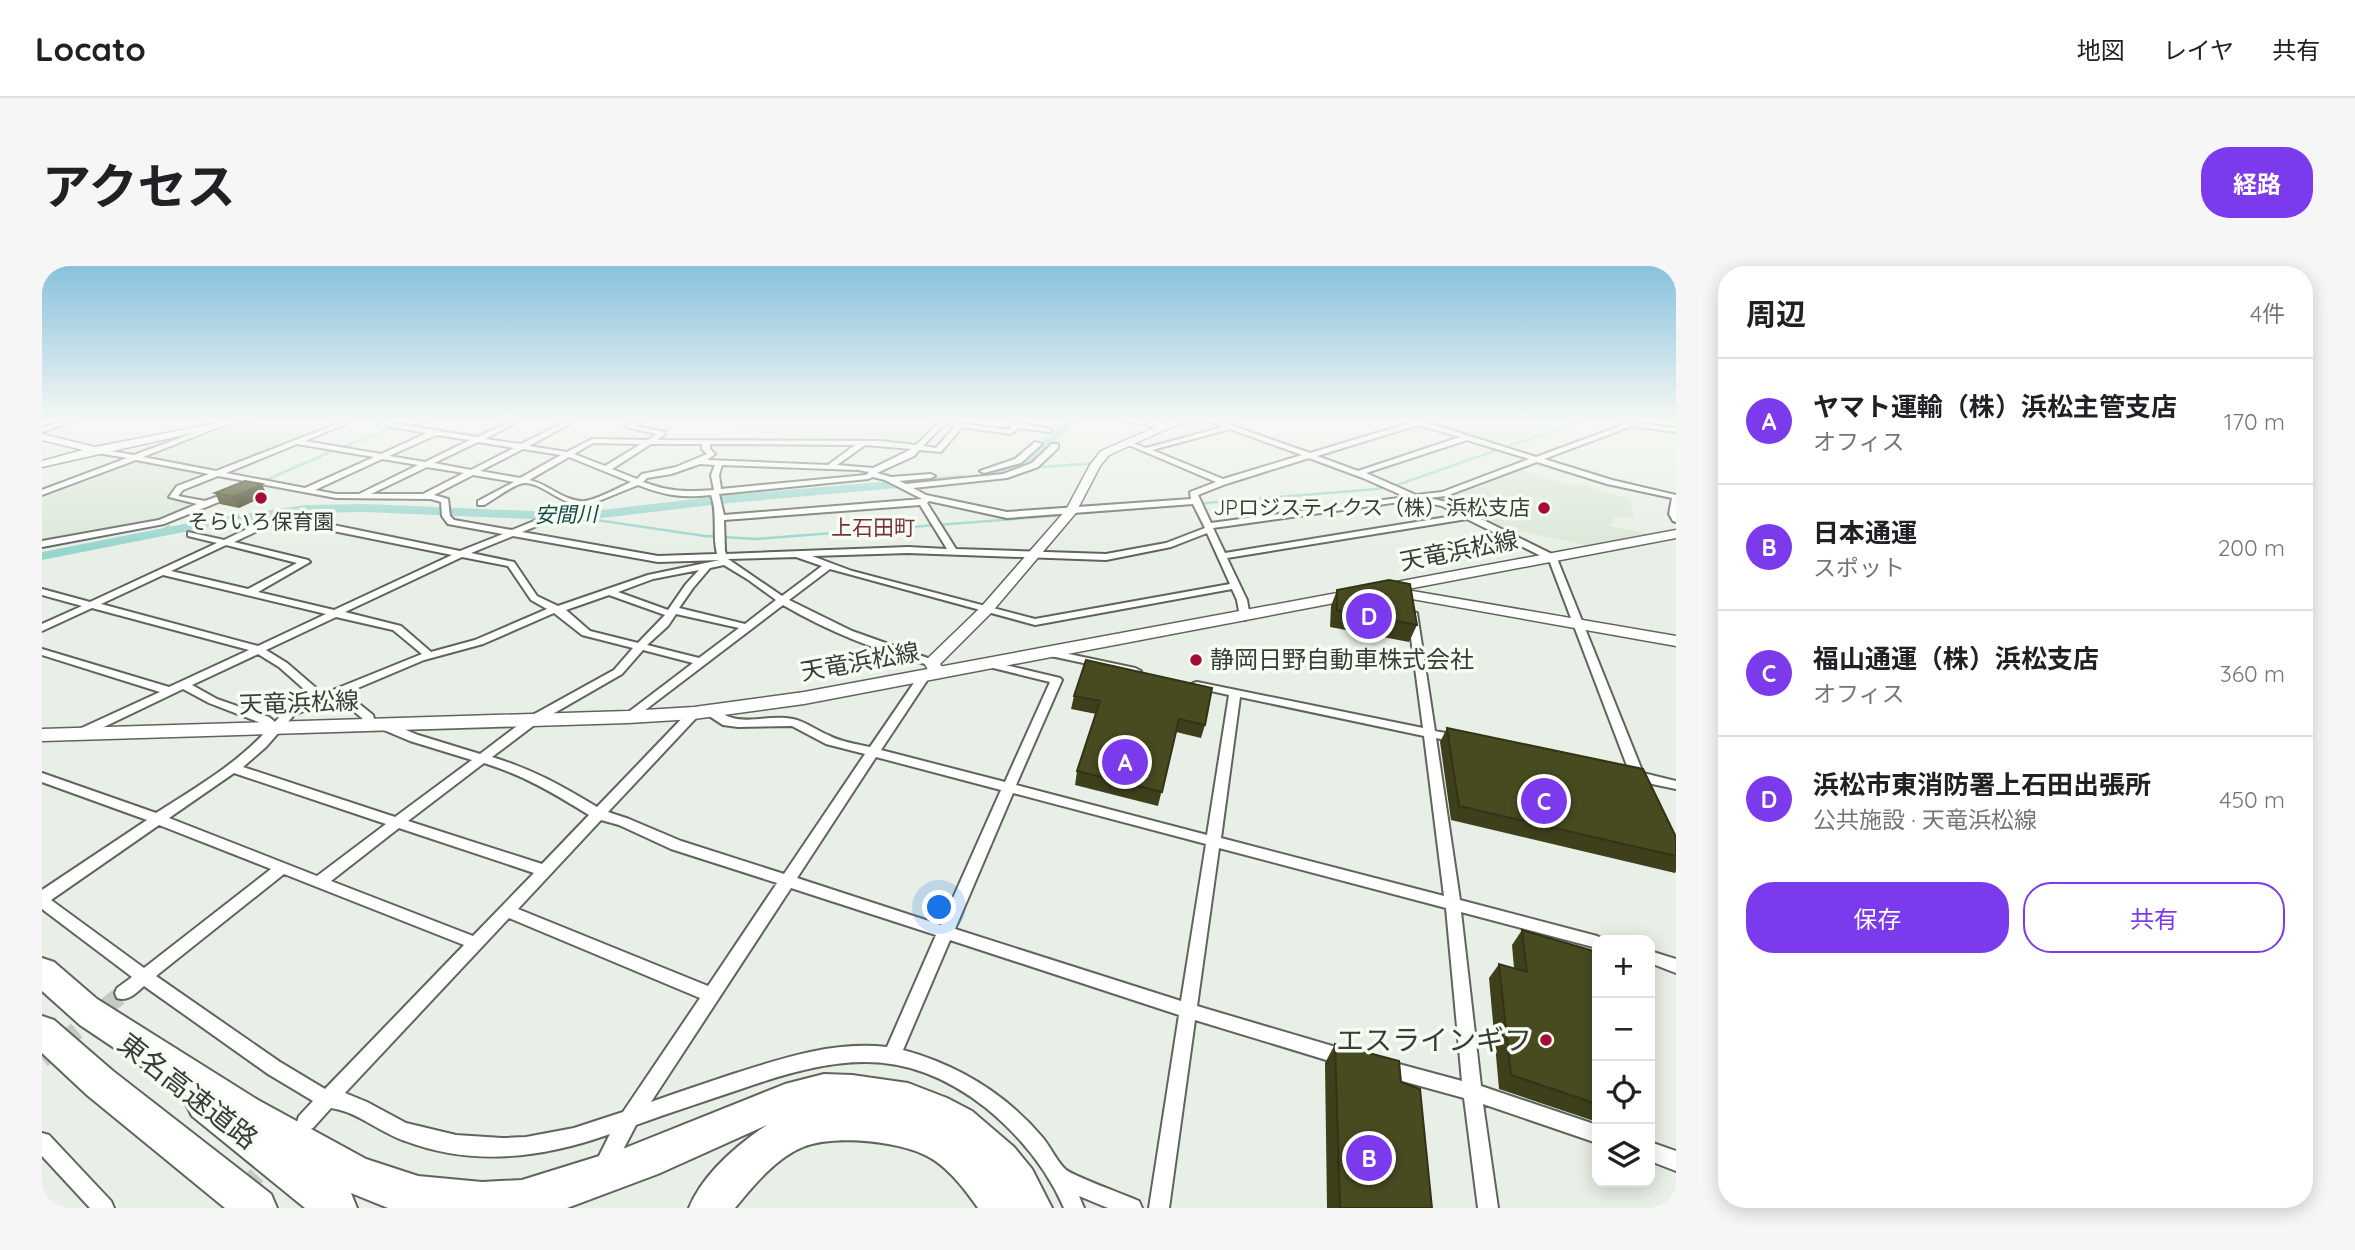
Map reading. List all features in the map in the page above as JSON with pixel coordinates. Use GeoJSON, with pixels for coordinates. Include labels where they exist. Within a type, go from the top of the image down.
{"type":"FeatureCollection","features":[{"type":"Feature","properties":{"kind":"highway","name":"東名高速道路"},"geometry":{"type":"LineString","coordinates":[[42,971],[79,1005],[337,1208]]}},
{"type":"Feature","properties":{"kind":"highway"},"geometry":{"type":"LineString","coordinates":[[79,1005],[234,1107],[307,1150],[373,1185],[439,1200],[518,1201],[642,1162],[774,1105],[822,1092],[869,1092],[917,1101],[957,1122],[993,1153],[1024,1192],[1032,1208]]}},
{"type":"Feature","properties":{"kind":"highway","name":"東名高速道路"},"geometry":{"type":"LineString","coordinates":[[42,1031],[100,1083],[257,1208]]}},
{"type":"Feature","properties":{"kind":"highway"},"geometry":{"type":"LineString","coordinates":[[709,1208],[740,1170],[785,1136],[830,1121],[890,1128],[941,1143],[979,1175],[1002,1208]]}},
{"type":"Feature","properties":{"kind":"main road","name":"天竜浜松線"},"geometry":{"type":"LineString","coordinates":[[46,734],[275,729],[702,712],[804,698],[931,671],[1050,653],[1676,534]]}},
{"type":"Feature","properties":{"kind":"street"},"geometry":{"type":"LineString","coordinates":[[42,492],[121,464]]}},
{"type":"Feature","properties":{"kind":"street"},"geometry":{"type":"LineString","coordinates":[[170,464],[359,497],[424,497],[445,502],[446,516],[451,522],[658,559],[723,559],[792,552],[953,551],[1086,557],[1128,555],[1168,545],[1208,528],[1443,494],[1527,464]]}},
{"type":"Feature","properties":{"kind":"street"},"geometry":{"type":"LineString","coordinates":[[206,504],[173,497],[180,488],[242,464]]}},
{"type":"Feature","properties":{"kind":"street"},"geometry":{"type":"LineString","coordinates":[[307,490],[365,464]]}},
{"type":"Feature","properties":{"kind":"street"},"geometry":{"type":"LineString","coordinates":[[359,497],[426,464],[535,483],[570,501],[586,503]]}},
{"type":"Feature","properties":{"kind":"street"},"geometry":{"type":"LineString","coordinates":[[424,497],[486,464]]}},
{"type":"Feature","properties":{"kind":"street"},"geometry":{"type":"LineString","coordinates":[[481,503],[551,464]]}},
{"type":"Feature","properties":{"kind":"street"},"geometry":{"type":"LineString","coordinates":[[591,464],[662,492],[684,495],[685,498],[717,497],[751,489],[860,479],[892,464]]}},
{"type":"Feature","properties":{"kind":"street"},"geometry":{"type":"LineString","coordinates":[[605,470],[614,464]]}},
{"type":"Feature","properties":{"kind":"street"},"geometry":{"type":"LineString","coordinates":[[79,734],[463,553],[637,483],[645,476],[654,478],[666,471],[693,464]]}},
{"type":"Feature","properties":{"kind":"street"},"geometry":{"type":"LineString","coordinates":[[723,559],[715,475],[719,464],[829,467],[873,473],[925,500],[953,551]]}},
{"type":"Feature","properties":{"kind":"street"},"geometry":{"type":"LineString","coordinates":[[829,467],[833,464]]}},
{"type":"Feature","properties":{"kind":"street"},"geometry":{"type":"LineString","coordinates":[[889,479],[992,470],[1009,464]]}},
{"type":"Feature","properties":{"kind":"street"},"geometry":{"type":"LineString","coordinates":[[904,487],[1004,476],[1036,464]]}},
{"type":"Feature","properties":{"kind":"street"},"geometry":{"type":"LineString","coordinates":[[609,1156],[629,1119],[872,752],[931,671],[1070,513],[1096,464]]}},
{"type":"Feature","properties":{"kind":"street"},"geometry":{"type":"LineString","coordinates":[[1179,464],[1223,482]]}},
{"type":"Feature","properties":{"kind":"street"},"geometry":{"type":"LineString","coordinates":[[1245,617],[1242,600],[1193,494],[1278,464]]}},
{"type":"Feature","properties":{"kind":"street"},"geometry":{"type":"LineString","coordinates":[[1335,464],[1418,499],[1444,504],[1553,558],[1639,777]]}},
{"type":"Feature","properties":{"kind":"street"},"geometry":{"type":"LineString","coordinates":[[1359,473],[1386,464]]}},
{"type":"Feature","properties":{"kind":"street"},"geometry":{"type":"LineString","coordinates":[[1551,464],[1610,482],[1676,497],[1673,514],[1676,519]]}},
{"type":"Feature","properties":{"kind":"street"},"geometry":{"type":"LineString","coordinates":[[814,483],[815,467]]}},
{"type":"Feature","properties":{"kind":"street"},"geometry":{"type":"LineString","coordinates":[[42,544],[161,522],[260,481]]}},
{"type":"Feature","properties":{"kind":"street"},"geometry":{"type":"LineString","coordinates":[[721,518],[925,500],[1007,515],[1196,503]]}},
{"type":"Feature","properties":{"kind":"street"},"geometry":{"type":"LineString","coordinates":[[1221,556],[1468,516]]}},
{"type":"Feature","properties":{"kind":"street"},"geometry":{"type":"LineString","coordinates":[[42,628],[223,542],[265,524],[289,519],[511,564],[534,598],[556,610],[586,633],[703,662]]}},
{"type":"Feature","properties":{"kind":"street"},"geometry":{"type":"LineString","coordinates":[[191,534],[305,562],[250,592]]}},
{"type":"Feature","properties":{"kind":"street"},"geometry":{"type":"LineString","coordinates":[[792,552],[828,566],[1035,622],[1235,586]]}},
{"type":"Feature","properties":{"kind":"street"},"geometry":{"type":"LineString","coordinates":[[723,559],[706,568],[651,577],[607,591],[479,642],[429,655],[290,712],[233,768],[42,899],[142,977],[264,1061],[328,1099],[349,1103],[400,1130],[477,1147],[518,1147],[561,1142],[790,1063],[847,1052],[892,1055],[936,1067],[993,1102],[1034,1143],[1060,1178],[1074,1208]]}},
{"type":"Feature","properties":{"kind":"street"},"geometry":{"type":"LineString","coordinates":[[723,559],[782,600],[931,671]]}},
{"type":"Feature","properties":{"kind":"street"},"geometry":{"type":"LineString","coordinates":[[628,717],[828,566]]}},
{"type":"Feature","properties":{"kind":"street"},"geometry":{"type":"LineString","coordinates":[[319,882],[533,720],[618,672],[640,646],[664,625],[689,586],[706,568]]}},
{"type":"Feature","properties":{"kind":"street"},"geometry":{"type":"LineString","coordinates":[[163,572],[397,628],[429,655]]}},
{"type":"Feature","properties":{"kind":"street"},"geometry":{"type":"LineString","coordinates":[[1382,590],[1676,641]]}},
{"type":"Feature","properties":{"kind":"street"},"geometry":{"type":"LineString","coordinates":[[607,591],[672,612],[747,627]]}},
{"type":"Feature","properties":{"kind":"street"},"geometry":{"type":"LineString","coordinates":[[42,593],[258,649],[283,665],[322,699]]}},
{"type":"Feature","properties":{"kind":"street"},"geometry":{"type":"LineString","coordinates":[[1411,596],[1453,905],[1472,1092],[1488,1208]]}},
{"type":"Feature","properties":{"kind":"street"},"geometry":{"type":"LineString","coordinates":[[42,652],[170,691]]}},
{"type":"Feature","properties":{"kind":"street"},"geometry":{"type":"LineString","coordinates":[[1050,653],[1147,674]]}},
{"type":"Feature","properties":{"kind":"street"},"geometry":{"type":"LineString","coordinates":[[892,1055],[1056,680],[989,664]]}},
{"type":"Feature","properties":{"kind":"street"},"geometry":{"type":"LineString","coordinates":[[1185,682],[1468,742]]}},
{"type":"Feature","properties":{"kind":"street"},"geometry":{"type":"LineString","coordinates":[[184,685],[214,701],[265,720],[275,729]]}},
{"type":"Feature","properties":{"kind":"street"},"geometry":{"type":"LineString","coordinates":[[338,692],[376,725],[484,758],[545,782],[598,814],[624,821],[676,845],[1186,1010],[1326,1053],[1472,1092],[1592,1132]]}},
{"type":"Feature","properties":{"kind":"street"},"geometry":{"type":"LineString","coordinates":[[1159,1208],[1186,1010],[1235,693]]}},
{"type":"Feature","properties":{"kind":"street"},"geometry":{"type":"LineString","coordinates":[[306,1122],[598,814],[702,712],[733,723],[794,723],[810,729],[816,737],[1592,941]]}},
{"type":"Feature","properties":{"kind":"street"},"geometry":{"type":"LineString","coordinates":[[233,768],[336,805],[397,822],[545,871]]}},
{"type":"Feature","properties":{"kind":"street"},"geometry":{"type":"LineString","coordinates":[[1612,771],[1676,785]]}},
{"type":"Feature","properties":{"kind":"street"},"geometry":{"type":"LineString","coordinates":[[42,777],[475,943]]}},
{"type":"Feature","properties":{"kind":"street"},"geometry":{"type":"LineString","coordinates":[[123,993],[281,869]]}},
{"type":"Feature","properties":{"kind":"street"},"geometry":{"type":"LineString","coordinates":[[507,911],[711,995]]}},
{"type":"Feature","properties":{"kind":"street"},"geometry":{"type":"LineString","coordinates":[[1655,959],[1676,966]]}},
{"type":"Feature","properties":{"kind":"street"},"geometry":{"type":"LineString","coordinates":[[42,1142],[104,1208]]}},
{"type":"Feature","properties":{"kind":"street"},"geometry":{"type":"LineString","coordinates":[[1655,1154],[1676,1161]]}},
{"type":"Feature","properties":{"kind":"street"},"geometry":{"type":"LineString","coordinates":[[1060,1178],[1132,1208]]}},
{"type":"Feature","properties":{"kind":"shaded area"},"geometry":{"type":"Polygon","coordinates":[[[123,464],[154,464],[208,475],[177,488],[170,498],[200,505],[162,521],[42,542],[42,494],[123,464]]]}},
{"type":"Feature","properties":{"kind":"shaded area"},"geometry":{"type":"Polygon","coordinates":[[[181,464],[237,464],[219,471],[181,464]]]}},
{"type":"Feature","properties":{"kind":"shaded area","name":"JPロジスティクス（株）浜松支店"},"geometry":{"type":"Polygon","coordinates":[[[1519,469],[1573,486],[1577,483],[1629,499],[1634,517],[1615,517],[1609,526],[1655,535],[1595,547],[1525,532],[1509,534],[1437,498],[1519,469]]]}},
{"type":"Feature","properties":{"kind":"building"},"geometry":{"type":"Polygon","coordinates":[[[245,481],[262,484],[234,497],[215,493],[245,481]]]}},
{"type":"Feature","properties":{"kind":"building"},"geometry":{"type":"Polygon","coordinates":[[[1389,580],[1410,584],[1417,625],[1337,610],[1337,590],[1389,580]]]}},
{"type":"Feature","properties":{"kind":"building"},"geometry":{"type":"Polygon","coordinates":[[[1086,660],[1212,688],[1205,725],[1179,719],[1162,792],[1077,771],[1100,701],[1074,696],[1086,660]]]}},
{"type":"Feature","properties":{"kind":"building"},"geometry":{"type":"Polygon","coordinates":[[[1447,728],[1643,769],[1676,837],[1676,856],[1459,806],[1447,728]]]}},
{"type":"Feature","properties":{"kind":"building","name":"エスラインギフ"},"geometry":{"type":"Polygon","coordinates":[[[1522,930],[1592,951],[1592,1102],[1511,1075],[1499,964],[1527,972],[1522,930]]]}},
{"type":"Feature","properties":{"kind":"building"},"geometry":{"type":"Polygon","coordinates":[[[1335,1044],[1399,1061],[1401,1082],[1420,1089],[1432,1208],[1340,1208],[1335,1044]]]}},
{"type":"Feature","properties":{"kind":"waterway"},"geometry":{"type":"LineString","coordinates":[[266,480],[303,464]]}},
{"type":"Feature","properties":{"kind":"waterway","name":"安間川"},"geometry":{"type":"LineString","coordinates":[[999,475],[1019,469],[1024,464]]}},
{"type":"Feature","properties":{"kind":"waterway"},"geometry":{"type":"LineString","coordinates":[[1042,467],[1083,464]]}},
{"type":"Feature","properties":{"kind":"waterway"},"geometry":{"type":"LineString","coordinates":[[1073,514],[1376,489],[1400,484],[1457,464]]}},
{"type":"Feature","properties":{"kind":"waterway","name":"安間川"},"geometry":{"type":"LineString","coordinates":[[42,556],[209,523],[306,509],[366,508],[576,517],[729,499],[962,479]]}},
{"type":"Feature","properties":{"kind":"waterway"},"geometry":{"type":"LineString","coordinates":[[576,517],[705,536],[756,539],[1065,515]]}},
{"type":"Feature","properties":{"kind":"waterway","name":"安間川"},"geometry":{"type":"LineString","coordinates":[[160,532],[169,526]]}},
{"type":"Feature","properties":{"kind":"tunnel"},"geometry":{"type":"LineString","coordinates":[[42,1059],[123,993]]}},
{"type":"Feature","properties":{"kind":"tunnel"},"geometry":{"type":"LineString","coordinates":[[226,1208],[271,1160]]}},
{"type":"Feature","properties":{"kind":"place","name":"そらいろ保育園"},"geometry":{"type":"Point","coordinates":[261,498]}},
{"type":"Feature","properties":{"kind":"place","name":"JPロジスティクス（株）浜松支店"},"geometry":{"type":"Point","coordinates":[1544,508]}},
{"type":"Feature","properties":{"kind":"place","name":"浜松市東消防署上石田出張所"},"geometry":{"type":"Point","coordinates":[1369,616]}},
{"type":"Feature","properties":{"kind":"place","name":"静岡日野自動車株式会社"},"geometry":{"type":"Point","coordinates":[1196,660]}},
{"type":"Feature","properties":{"kind":"place","name":"ヤマト運輸（株）浜松主管支店"},"geometry":{"type":"Point","coordinates":[1125,762]}},
{"type":"Feature","properties":{"kind":"place","name":"福山通運（株）浜松支店"},"geometry":{"type":"Point","coordinates":[1544,801]}},
{"type":"Feature","properties":{"kind":"place","name":"エスラインギフ"},"geometry":{"type":"Point","coordinates":[1546,1040]}},
{"type":"Feature","properties":{"kind":"place","name":"日本通運"},"geometry":{"type":"Point","coordinates":[1369,1158]}},
{"type":"Feature","properties":{"kind":"district","name":"上石田町"},"geometry":{"type":"Point","coordinates":[873,528]}}]}
